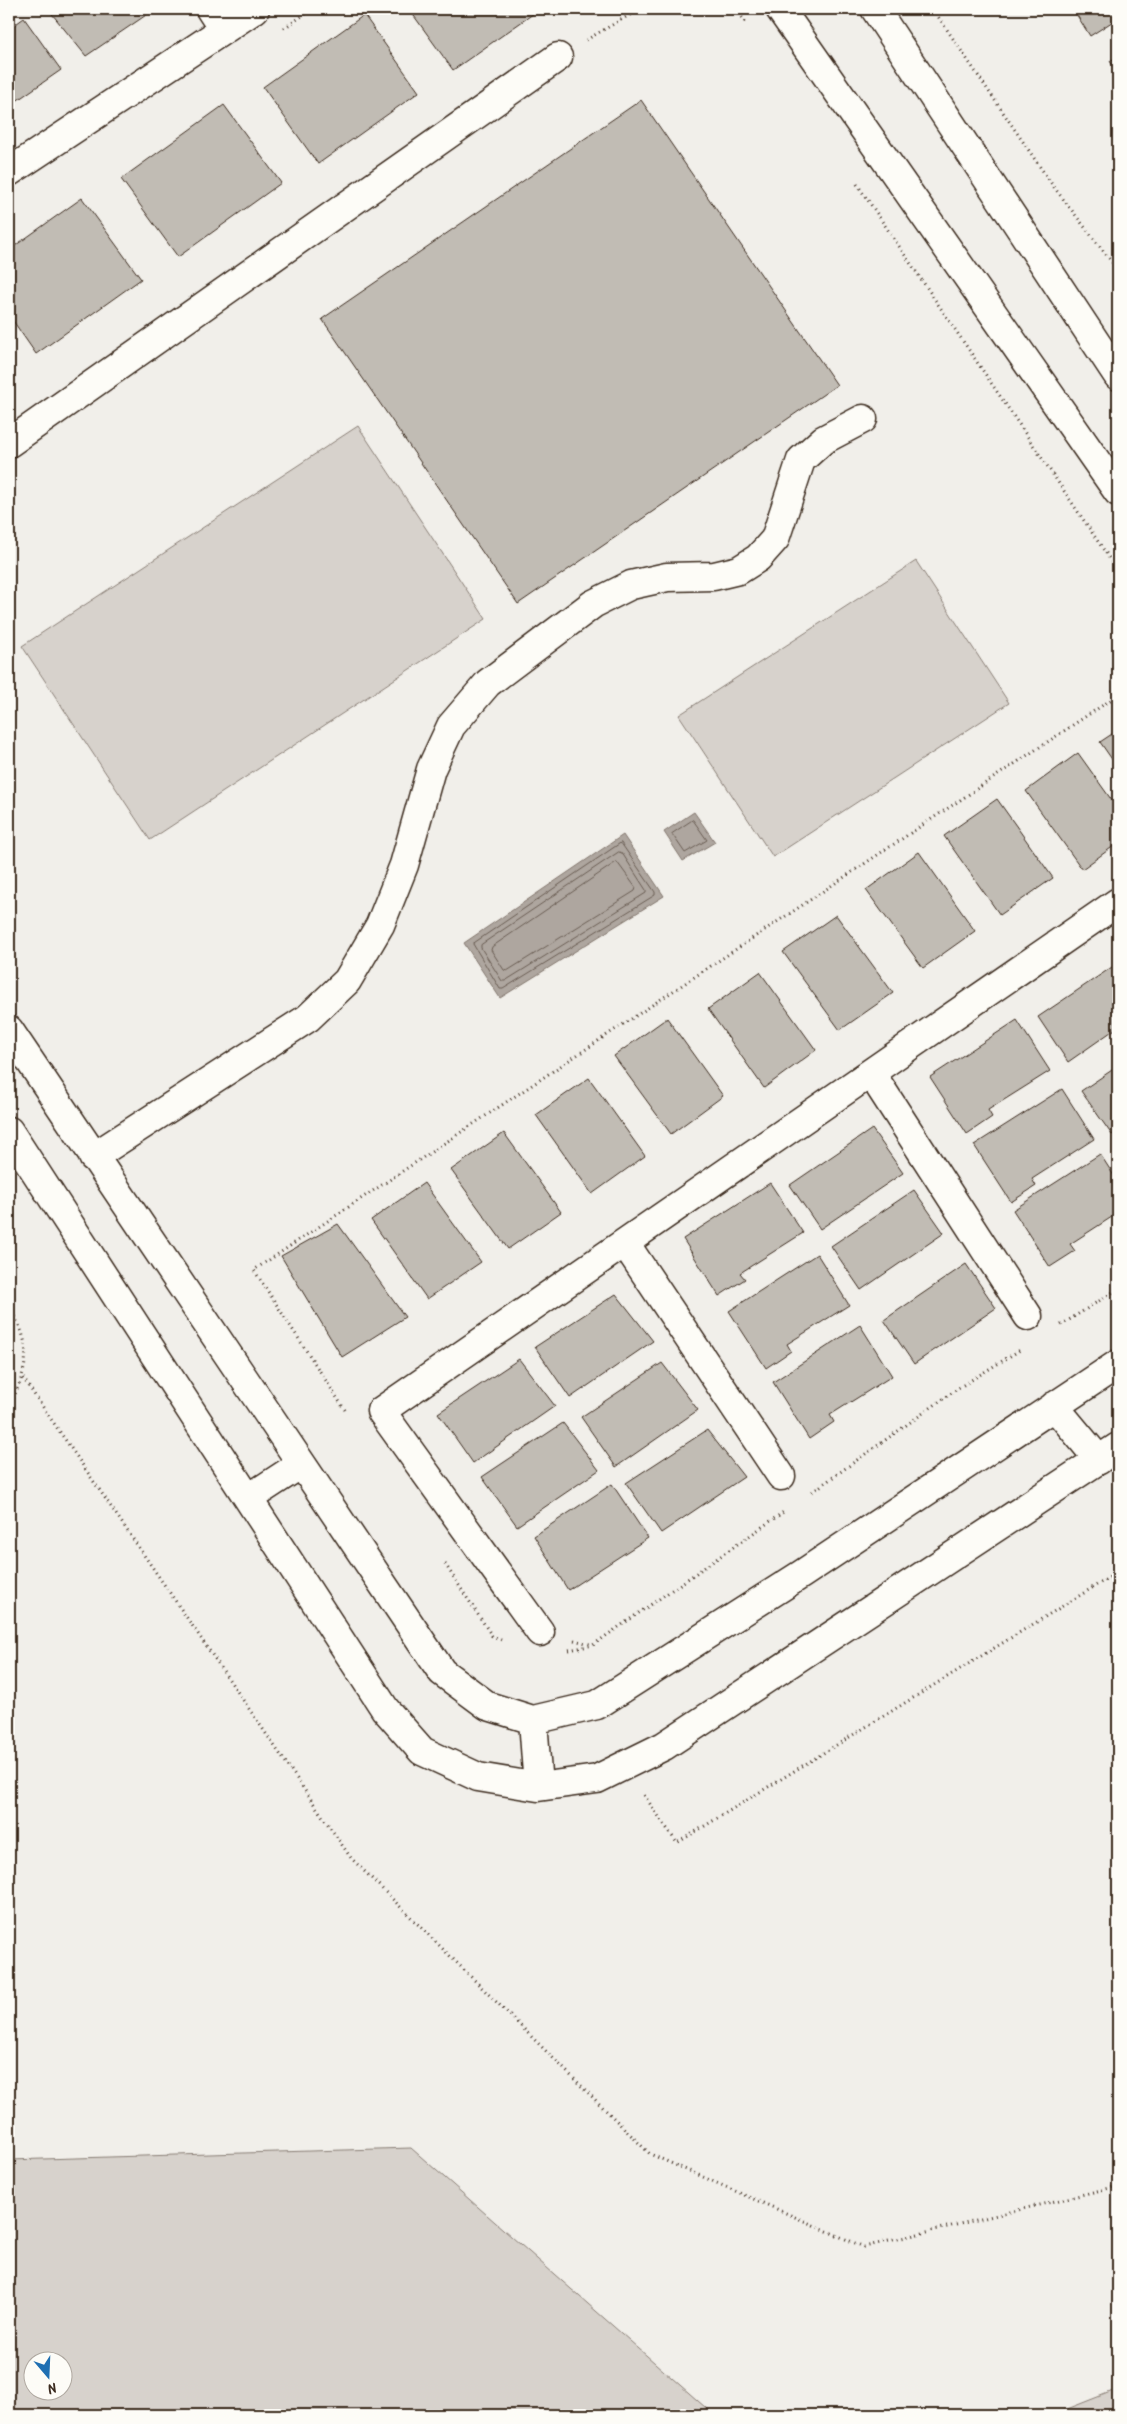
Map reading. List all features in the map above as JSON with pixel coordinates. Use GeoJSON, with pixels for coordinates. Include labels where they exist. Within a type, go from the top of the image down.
{"type":"FeatureCollection","features":[{"type":"Feature","properties":{"kind":"street"},"geometry":{"type":"LineString","coordinates":[[9,172],[217,19],[255,9]]}},
{"type":"Feature","properties":{"kind":"street"},"geometry":{"type":"LineString","coordinates":[[780,9],[1118,492]]}},
{"type":"Feature","properties":{"kind":"street"},"geometry":{"type":"LineString","coordinates":[[875,9],[1118,376]]}},
{"type":"Feature","properties":{"kind":"street"},"geometry":{"type":"LineString","coordinates":[[9,443],[558,57]]}},
{"type":"Feature","properties":{"kind":"street"},"geometry":{"type":"LineString","coordinates":[[93,1157],[308,1018],[347,981],[380,925],[404,865],[431,769],[451,726],[488,683],[594,604],[631,585],[667,577],[714,576],[739,570],[758,558],[775,539],[802,460],[823,440],[863,419]]}},
{"type":"Feature","properties":{"kind":"street"},"geometry":{"type":"LineString","coordinates":[[540,1632],[381,1411],[1118,902]]}},
{"type":"Feature","properties":{"kind":"street"},"geometry":{"type":"LineString","coordinates":[[9,1030],[442,1672],[488,1706],[533,1720],[597,1705],[802,1574],[1118,1364]]}},
{"type":"Feature","properties":{"kind":"street"},"geometry":{"type":"LineString","coordinates":[[871,1073],[1028,1316]]}},
{"type":"Feature","properties":{"kind":"street"},"geometry":{"type":"LineString","coordinates":[[9,1130],[385,1709],[422,1751],[478,1777],[538,1787],[597,1779],[664,1746],[1108,1454],[1054,1406]]}},
{"type":"Feature","properties":{"kind":"street"},"geometry":{"type":"LineString","coordinates":[[625,1243],[781,1476]]}},
{"type":"Feature","properties":{"kind":"street"},"geometry":{"type":"LineString","coordinates":[[248,1498],[302,1464]]}},
{"type":"Feature","properties":{"kind":"street"},"geometry":{"type":"LineString","coordinates":[[533,1720],[538,1787]]}},
{"type":"Feature","properties":{"kind":"path"},"geometry":{"type":"LineString","coordinates":[[558,57],[640,9]]}},
{"type":"Feature","properties":{"kind":"path"},"geometry":{"type":"LineString","coordinates":[[736,9],[747,24]]}},
{"type":"Feature","properties":{"kind":"path"},"geometry":{"type":"LineString","coordinates":[[933,9],[1053,186],[1118,270]]}},
{"type":"Feature","properties":{"kind":"path"},"geometry":{"type":"LineString","coordinates":[[851,176],[1118,571]]}},
{"type":"Feature","properties":{"kind":"path"},"geometry":{"type":"LineString","coordinates":[[9,1308],[27,1346],[23,1378],[9,1408]]}},
{"type":"Feature","properties":{"kind":"path"},"geometry":{"type":"LineString","coordinates":[[23,1378],[352,1858],[650,2154],[864,2247],[1118,2186]]}},
{"type":"Feature","properties":{"kind":"path"},"geometry":{"type":"LineString","coordinates":[[624,1766],[677,1843],[1118,1572]]}},
{"type":"Feature","properties":{"kind":"shaded area"},"geometry":{"type":"Polygon","coordinates":[[[358,426],[486,619],[150,840],[22,646],[358,426]]]}},
{"type":"Feature","properties":{"kind":"shaded area"},"geometry":{"type":"Polygon","coordinates":[[[916,561],[1009,703],[773,857],[679,715],[916,561]]]}},
{"type":"Feature","properties":{"kind":"shaded area"},"geometry":{"type":"Polygon","coordinates":[[[411,2148],[714,2415],[9,2415],[9,2160],[411,2148]]]}},
{"type":"Feature","properties":{"kind":"shaded area"},"geometry":{"type":"Polygon","coordinates":[[[1118,2389],[1118,2415],[1052,2415],[1118,2389]]]}},
{"type":"Feature","properties":{"kind":"water"},"geometry":{"type":"Polygon","coordinates":[[[694,812],[715,842],[683,861],[664,832],[694,812]]]}},
{"type":"Feature","properties":{"kind":"water"},"geometry":{"type":"Polygon","coordinates":[[[623,835],[664,896],[500,998],[464,943],[623,835]]]}},
{"type":"Feature","properties":{"kind":"building"},"geometry":{"type":"Polygon","coordinates":[[[48,9],[155,9],[86,56],[48,9]]]}},
{"type":"Feature","properties":{"kind":"building"},"geometry":{"type":"Polygon","coordinates":[[[409,9],[540,9],[453,70],[409,9]]]}},
{"type":"Feature","properties":{"kind":"building"},"geometry":{"type":"Polygon","coordinates":[[[1073,9],[1118,9],[1118,18],[1090,36],[1073,9]]]}},
{"type":"Feature","properties":{"kind":"building"},"geometry":{"type":"Polygon","coordinates":[[[364,15],[419,92],[318,164],[263,87],[364,15]]]}},
{"type":"Feature","properties":{"kind":"building"},"geometry":{"type":"Polygon","coordinates":[[[24,18],[61,70],[9,106],[9,29],[24,18]]]}},
{"type":"Feature","properties":{"kind":"building"},"geometry":{"type":"Polygon","coordinates":[[[1118,56],[1118,74],[1110,61],[1118,56]]]}},
{"type":"Feature","properties":{"kind":"building"},"geometry":{"type":"Polygon","coordinates":[[[641,100],[837,385],[518,604],[322,319],[641,100]]]}},
{"type":"Feature","properties":{"kind":"building"},"geometry":{"type":"Polygon","coordinates":[[[224,105],[281,183],[178,257],[121,179],[224,105]]]}},
{"type":"Feature","properties":{"kind":"building"},"geometry":{"type":"Polygon","coordinates":[[[82,198],[141,279],[36,354],[9,315],[9,250],[82,198]]]}},
{"type":"Feature","properties":{"kind":"building"},"geometry":{"type":"Polygon","coordinates":[[[1118,730],[1118,768],[1100,742],[1118,730]]]}},
{"type":"Feature","properties":{"kind":"building"},"geometry":{"type":"Polygon","coordinates":[[[1078,753],[1118,809],[1118,843],[1082,869],[1026,791],[1078,753]]]}},
{"type":"Feature","properties":{"kind":"building"},"geometry":{"type":"Polygon","coordinates":[[[997,799],[1053,878],[1000,915],[944,836],[997,799]]]}},
{"type":"Feature","properties":{"kind":"building"},"geometry":{"type":"Polygon","coordinates":[[[919,852],[975,931],[923,968],[866,890],[919,852]]]}},
{"type":"Feature","properties":{"kind":"building"},"geometry":{"type":"Polygon","coordinates":[[[836,915],[893,993],[840,1030],[783,952],[836,915]]]}},
{"type":"Feature","properties":{"kind":"building"},"geometry":{"type":"Polygon","coordinates":[[[1118,963],[1118,1027],[1068,1062],[1038,1017],[1118,963]]]}},
{"type":"Feature","properties":{"kind":"building"},"geometry":{"type":"Polygon","coordinates":[[[760,972],[816,1050],[764,1088],[708,1009],[760,972]]]}},
{"type":"Feature","properties":{"kind":"building"},"geometry":{"type":"Polygon","coordinates":[[[667,1018],[723,1096],[671,1134],[614,1056],[667,1018]]]}},
{"type":"Feature","properties":{"kind":"building"},"geometry":{"type":"Polygon","coordinates":[[[1017,1020],[1050,1071],[988,1110],[992,1117],[967,1134],[930,1077],[1017,1020]]]}},
{"type":"Feature","properties":{"kind":"building"},"geometry":{"type":"Polygon","coordinates":[[[1118,1066],[1118,1131],[1112,1135],[1081,1091],[1118,1066]]]}},
{"type":"Feature","properties":{"kind":"building"},"geometry":{"type":"Polygon","coordinates":[[[589,1078],[645,1156],[592,1194],[536,1115],[589,1078]]]}},
{"type":"Feature","properties":{"kind":"building"},"geometry":{"type":"Polygon","coordinates":[[[1062,1089],[1094,1139],[1032,1179],[1036,1186],[1011,1202],[974,1145],[1062,1089]]]}},
{"type":"Feature","properties":{"kind":"building"},"geometry":{"type":"Polygon","coordinates":[[[872,1129],[903,1173],[820,1229],[790,1185],[872,1129]]]}},
{"type":"Feature","properties":{"kind":"building"},"geometry":{"type":"Polygon","coordinates":[[[504,1133],[561,1212],[508,1249],[451,1170],[504,1133]]]}},
{"type":"Feature","properties":{"kind":"building"},"geometry":{"type":"Polygon","coordinates":[[[1100,1154],[1118,1182],[1118,1213],[1070,1244],[1075,1251],[1050,1267],[1013,1210],[1100,1154]]]}},
{"type":"Feature","properties":{"kind":"building"},"geometry":{"type":"Polygon","coordinates":[[[424,1183],[481,1262],[427,1299],[371,1220],[424,1183]]]}},
{"type":"Feature","properties":{"kind":"building"},"geometry":{"type":"Polygon","coordinates":[[[770,1183],[803,1233],[740,1273],[745,1279],[719,1296],[683,1239],[770,1183]]]}},
{"type":"Feature","properties":{"kind":"building"},"geometry":{"type":"Polygon","coordinates":[[[914,1190],[944,1233],[861,1290],[831,1246],[914,1190]]]}},
{"type":"Feature","properties":{"kind":"building"},"geometry":{"type":"Polygon","coordinates":[[[338,1224],[405,1317],[342,1357],[281,1256],[338,1224]]]}},
{"type":"Feature","properties":{"kind":"building"},"geometry":{"type":"Polygon","coordinates":[[[817,1254],[849,1305],[787,1344],[791,1351],[766,1368],[729,1311],[817,1254]]]}},
{"type":"Feature","properties":{"kind":"building"},"geometry":{"type":"Polygon","coordinates":[[[966,1264],[996,1308],[914,1364],[884,1320],[966,1264]]]}},
{"type":"Feature","properties":{"kind":"building"},"geometry":{"type":"Polygon","coordinates":[[[616,1294],[653,1341],[570,1398],[535,1347],[616,1294]]]}},
{"type":"Feature","properties":{"kind":"building"},"geometry":{"type":"Polygon","coordinates":[[[860,1325],[892,1376],[830,1415],[834,1422],[809,1439],[773,1382],[860,1325]]]}},
{"type":"Feature","properties":{"kind":"building"},"geometry":{"type":"Polygon","coordinates":[[[519,1359],[555,1406],[473,1463],[438,1413],[519,1359]]]}},
{"type":"Feature","properties":{"kind":"building"},"geometry":{"type":"Polygon","coordinates":[[[662,1363],[698,1410],[616,1467],[581,1417],[662,1363]]]}},
{"type":"Feature","properties":{"kind":"building"},"geometry":{"type":"Polygon","coordinates":[[[563,1423],[599,1470],[517,1526],[482,1477],[563,1423]]]}},
{"type":"Feature","properties":{"kind":"building"},"geometry":{"type":"Polygon","coordinates":[[[707,1430],[744,1477],[661,1533],[626,1483],[707,1430]]]}},
{"type":"Feature","properties":{"kind":"building"},"geometry":{"type":"Polygon","coordinates":[[[612,1484],[648,1538],[568,1590],[534,1536],[612,1484]]]}}]}
